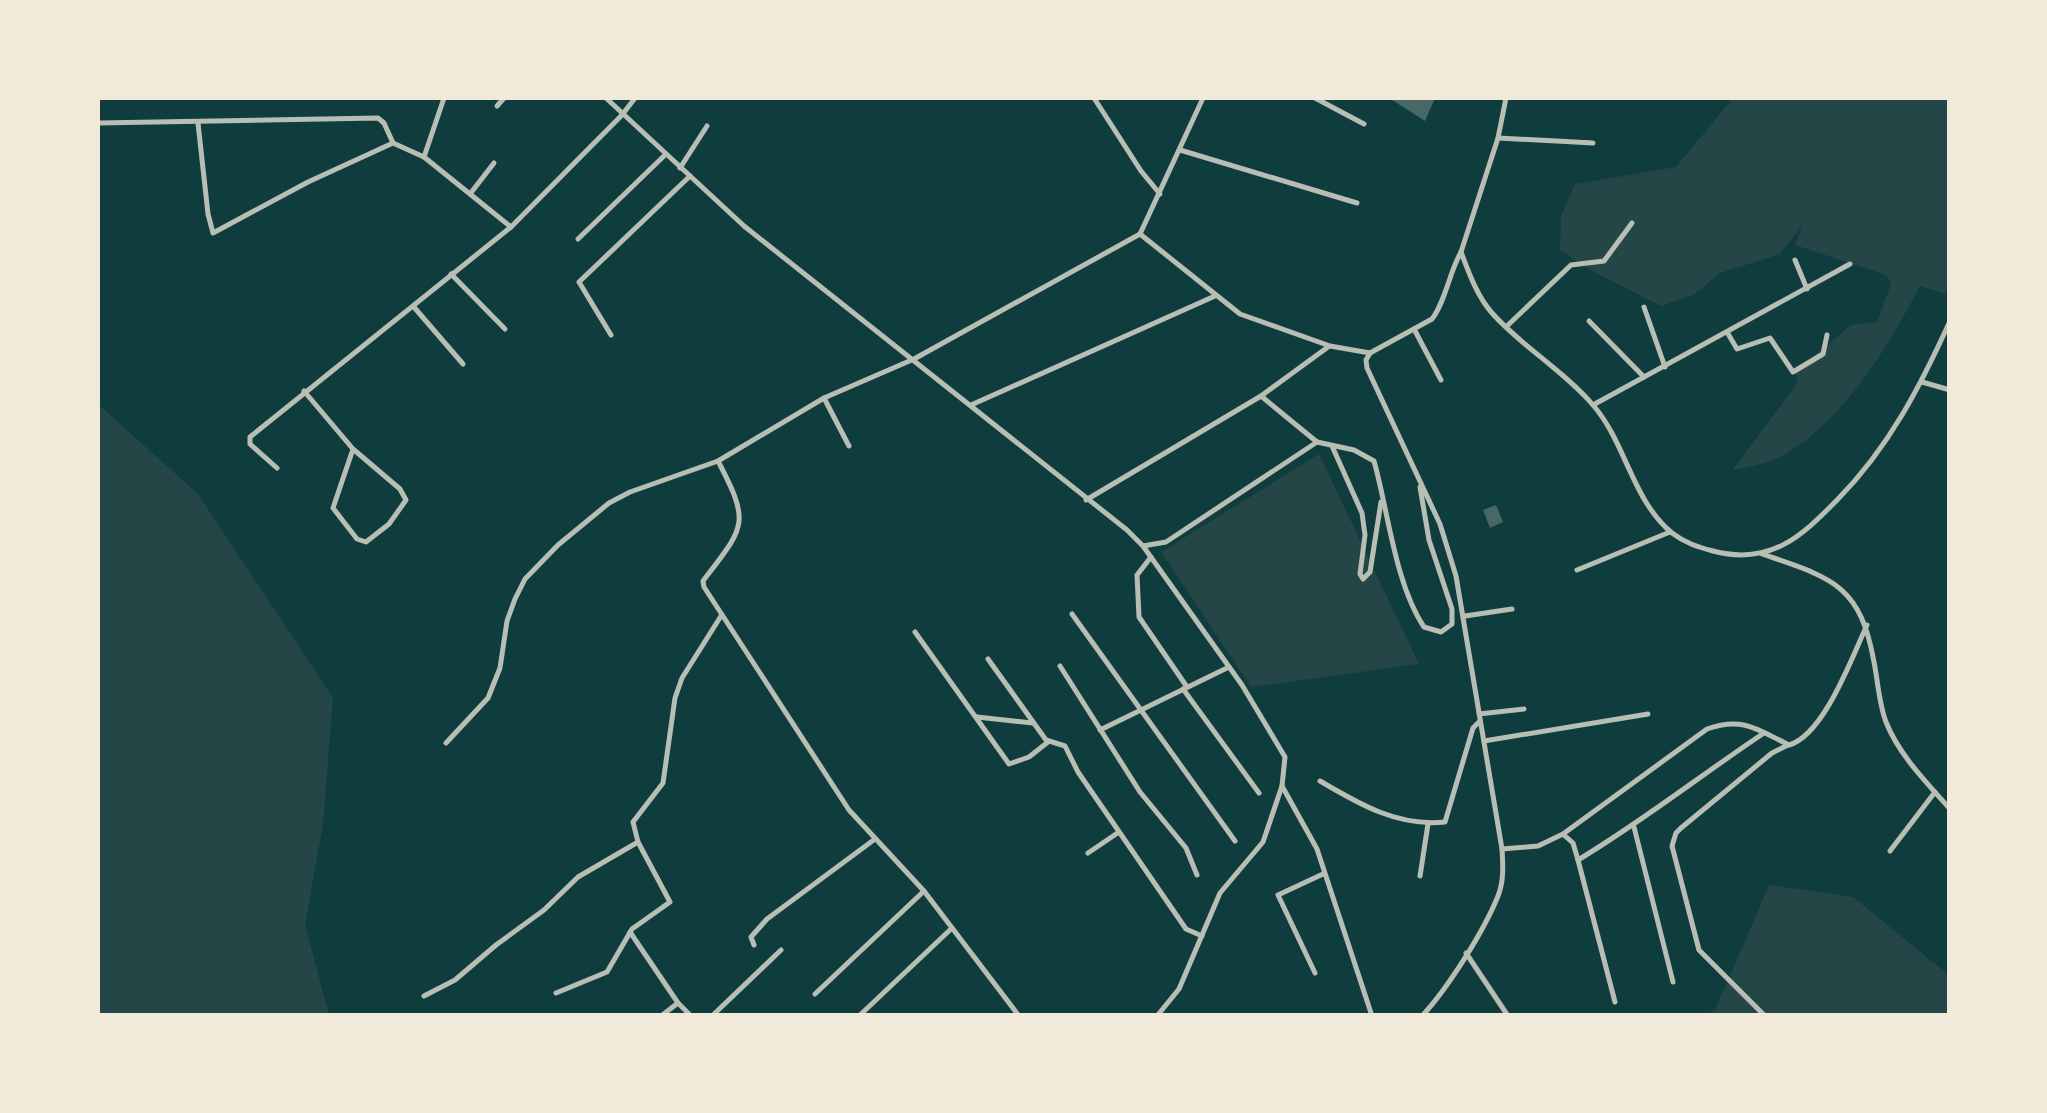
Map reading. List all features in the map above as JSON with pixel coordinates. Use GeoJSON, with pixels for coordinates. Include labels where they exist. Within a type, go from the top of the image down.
{"type":"FeatureCollection","features":[{"type":"Feature","properties":{"kind":"street"},"geometry":{"type":"LineString","coordinates":[[424,157],[444,98]]}},
{"type":"Feature","properties":{"kind":"street"},"geometry":{"type":"LineString","coordinates":[[497,106],[504,98]]}},
{"type":"Feature","properties":{"kind":"street"},"geometry":{"type":"LineString","coordinates":[[606,98],[744,226],[1143,546],[1230,667],[1282,749],[1282,786],[1263,842],[1220,892],[1180,990],[1157,1016]]}},
{"type":"Feature","properties":{"kind":"street"},"geometry":{"type":"LineString","coordinates":[[276,468],[250,444],[250,437],[512,227],[636,98]]}},
{"type":"Feature","properties":{"kind":"street"},"geometry":{"type":"LineString","coordinates":[[1094,98],[1160,194]]}},
{"type":"Feature","properties":{"kind":"street"},"geometry":{"type":"LineString","coordinates":[[446,743],[488,698],[500,668],[507,621],[525,579],[558,546],[609,503],[718,461],[824,398],[914,359],[1140,234],[1203,98]]}},
{"type":"Feature","properties":{"kind":"street"},"geometry":{"type":"LineString","coordinates":[[1315,98],[1364,124]]}},
{"type":"Feature","properties":{"kind":"street"},"geometry":{"type":"LineString","coordinates":[[1422,1016],[1466,953],[1498,896],[1503,875],[1502,849],[1464,616],[1445,542],[1366,360],[1370,353],[1437,312],[1498,138],[1504,100]]}},
{"type":"Feature","properties":{"kind":"street"},"geometry":{"type":"LineString","coordinates":[[98,123],[378,118],[394,143],[424,157],[512,227]]}},
{"type":"Feature","properties":{"kind":"street"},"geometry":{"type":"LineString","coordinates":[[198,123],[213,233],[308,182],[394,143]]}},
{"type":"Feature","properties":{"kind":"street"},"geometry":{"type":"LineString","coordinates":[[680,168],[707,126]]}},
{"type":"Feature","properties":{"kind":"street"},"geometry":{"type":"LineString","coordinates":[[1498,138],[1593,143]]}},
{"type":"Feature","properties":{"kind":"street"},"geometry":{"type":"LineString","coordinates":[[1180,150],[1356,203]]}},
{"type":"Feature","properties":{"kind":"street"},"geometry":{"type":"LineString","coordinates":[[578,239],[666,154]]}},
{"type":"Feature","properties":{"kind":"street"},"geometry":{"type":"LineString","coordinates":[[470,194],[494,162]]}},
{"type":"Feature","properties":{"kind":"street"},"geometry":{"type":"LineString","coordinates":[[611,335],[579,282],[690,176]]}},
{"type":"Feature","properties":{"kind":"street"},"geometry":{"type":"LineString","coordinates":[[1507,326],[1571,265],[1604,260],[1632,222]]}},
{"type":"Feature","properties":{"kind":"street"},"geometry":{"type":"LineString","coordinates":[[1140,234],[1240,314],[1330,346],[1370,353]]}},
{"type":"Feature","properties":{"kind":"street"},"geometry":{"type":"LineString","coordinates":[[1461,252],[1492,314],[1593,404],[1618,441],[1642,494],[1670,532],[1690,544],[1723,553],[1760,553],[1796,565],[1833,584],[1856,604],[1867,625],[1888,728],[1950,809]]}},
{"type":"Feature","properties":{"kind":"street"},"geometry":{"type":"LineString","coordinates":[[1795,260],[1806,289]]}},
{"type":"Feature","properties":{"kind":"street"},"geometry":{"type":"LineString","coordinates":[[1593,404],[1850,264]]}},
{"type":"Feature","properties":{"kind":"street"},"geometry":{"type":"LineString","coordinates":[[452,274],[505,329]]}},
{"type":"Feature","properties":{"kind":"street"},"geometry":{"type":"LineString","coordinates":[[970,405],[1215,296]]}},
{"type":"Feature","properties":{"kind":"street"},"geometry":{"type":"LineString","coordinates":[[413,306],[463,364]]}},
{"type":"Feature","properties":{"kind":"street"},"geometry":{"type":"LineString","coordinates":[[1644,307],[1665,367]]}},
{"type":"Feature","properties":{"kind":"street"},"geometry":{"type":"LineString","coordinates":[[1760,553],[1811,528],[1863,474],[1894,432],[1950,321]]}},
{"type":"Feature","properties":{"kind":"street"},"geometry":{"type":"LineString","coordinates":[[1589,322],[1644,378]]}},
{"type":"Feature","properties":{"kind":"street"},"geometry":{"type":"LineString","coordinates":[[1414,329],[1441,380]]}},
{"type":"Feature","properties":{"kind":"street"},"geometry":{"type":"LineString","coordinates":[[1727,332],[1737,349],[1770,338],[1793,372],[1823,354],[1828,335]]}},
{"type":"Feature","properties":{"kind":"street"},"geometry":{"type":"LineString","coordinates":[[1086,500],[1261,396],[1330,346]]}},
{"type":"Feature","properties":{"kind":"street"},"geometry":{"type":"LineString","coordinates":[[1922,382],[1950,390]]}},
{"type":"Feature","properties":{"kind":"street"},"geometry":{"type":"LineString","coordinates":[[304,391],[353,449],[400,489],[406,500],[389,524],[366,542],[333,508],[353,449]]}},
{"type":"Feature","properties":{"kind":"street"},"geometry":{"type":"LineString","coordinates":[[1261,396],[1317,442],[1354,450],[1374,461],[1391,536],[1418,617],[1433,631],[1452,624],[1452,609],[1429,540],[1418,474]]}},
{"type":"Feature","properties":{"kind":"street"},"geometry":{"type":"LineString","coordinates":[[824,398],[849,446]]}},
{"type":"Feature","properties":{"kind":"street"},"geometry":{"type":"LineString","coordinates":[[1143,546],[1166,542],[1317,442]]}},
{"type":"Feature","properties":{"kind":"street"},"geometry":{"type":"LineString","coordinates":[[1332,446],[1362,513],[1363,579],[1370,572],[1382,494]]}},
{"type":"Feature","properties":{"kind":"street"},"geometry":{"type":"LineString","coordinates":[[718,461],[739,501],[740,516],[732,542],[703,580],[721,616],[849,810],[924,890],[1019,1016]]}},
{"type":"Feature","properties":{"kind":"street"},"geometry":{"type":"LineString","coordinates":[[1577,570],[1670,532]]}},
{"type":"Feature","properties":{"kind":"street"},"geometry":{"type":"LineString","coordinates":[[1151,557],[1137,574],[1139,617],[1259,793]]}},
{"type":"Feature","properties":{"kind":"street"},"geometry":{"type":"LineString","coordinates":[[1464,616],[1512,609]]}},
{"type":"Feature","properties":{"kind":"street"},"geometry":{"type":"LineString","coordinates":[[1072,614],[1235,841]]}},
{"type":"Feature","properties":{"kind":"street"},"geometry":{"type":"LineString","coordinates":[[556,993],[607,972],[630,932],[670,902],[638,842],[633,822],[663,783],[675,698],[682,678],[721,616]]}},
{"type":"Feature","properties":{"kind":"street"},"geometry":{"type":"LineString","coordinates":[[1764,1016],[1699,950],[1672,846],[1681,828],[1772,753],[1800,742],[1837,692],[1867,625]]}},
{"type":"Feature","properties":{"kind":"street"},"geometry":{"type":"LineString","coordinates":[[914,632],[1009,764],[1029,757],[1048,742]]}},
{"type":"Feature","properties":{"kind":"street"},"geometry":{"type":"LineString","coordinates":[[988,659],[1048,742],[1065,746],[1078,772],[1186,930],[1202,936]]}},
{"type":"Feature","properties":{"kind":"street"},"geometry":{"type":"LineString","coordinates":[[1060,666],[1140,792],[1186,848],[1197,874]]}},
{"type":"Feature","properties":{"kind":"street"},"geometry":{"type":"LineString","coordinates":[[1100,730],[1230,667]]}},
{"type":"Feature","properties":{"kind":"street"},"geometry":{"type":"LineString","coordinates":[[1320,781],[1367,809],[1428,824],[1447,821],[1473,728],[1480,718],[1524,709]]}},
{"type":"Feature","properties":{"kind":"street"},"geometry":{"type":"LineString","coordinates":[[1484,741],[1648,714]]}},
{"type":"Feature","properties":{"kind":"street"},"geometry":{"type":"LineString","coordinates":[[976,717],[1034,722]]}},
{"type":"Feature","properties":{"kind":"street"},"geometry":{"type":"LineString","coordinates":[[1502,849],[1538,846],[1563,834],[1707,729],[1743,722],[1789,745]]}},
{"type":"Feature","properties":{"kind":"street"},"geometry":{"type":"LineString","coordinates":[[1578,860],[1634,827],[1764,732]]}},
{"type":"Feature","properties":{"kind":"street"},"geometry":{"type":"LineString","coordinates":[[1282,786],[1317,849],[1372,1016]]}},
{"type":"Feature","properties":{"kind":"street"},"geometry":{"type":"LineString","coordinates":[[1890,851],[1935,792]]}},
{"type":"Feature","properties":{"kind":"street"},"geometry":{"type":"LineString","coordinates":[[1420,876],[1428,824]]}},
{"type":"Feature","properties":{"kind":"street"},"geometry":{"type":"LineString","coordinates":[[1634,827],[1673,982]]}},
{"type":"Feature","properties":{"kind":"street"},"geometry":{"type":"LineString","coordinates":[[1088,853],[1119,832]]}},
{"type":"Feature","properties":{"kind":"street"},"geometry":{"type":"LineString","coordinates":[[1563,834],[1573,843],[1615,1002]]}},
{"type":"Feature","properties":{"kind":"street"},"geometry":{"type":"LineString","coordinates":[[754,945],[751,936],[767,919],[876,839]]}},
{"type":"Feature","properties":{"kind":"street"},"geometry":{"type":"LineString","coordinates":[[424,996],[455,980],[544,910],[578,877],[638,842]]}},
{"type":"Feature","properties":{"kind":"street"},"geometry":{"type":"LineString","coordinates":[[1316,973],[1278,894],[1324,874]]}},
{"type":"Feature","properties":{"kind":"street"},"geometry":{"type":"LineString","coordinates":[[815,994],[924,890]]}},
{"type":"Feature","properties":{"kind":"street"},"geometry":{"type":"LineString","coordinates":[[859,1016],[952,928]]}},
{"type":"Feature","properties":{"kind":"street"},"geometry":{"type":"LineString","coordinates":[[630,932],[690,1016]]}},
{"type":"Feature","properties":{"kind":"street"},"geometry":{"type":"LineString","coordinates":[[712,1016],[781,950]]}},
{"type":"Feature","properties":{"kind":"street"},"geometry":{"type":"LineString","coordinates":[[1466,953],[1508,1016]]}},
{"type":"Feature","properties":{"kind":"street"},"geometry":{"type":"LineString","coordinates":[[661,1016],[678,1003]]}},
{"type":"Feature","properties":{"kind":"shaded area"},"geometry":{"type":"Polygon","coordinates":[[[1733,98],[1949,98],[1950,268],[1946,294],[1920,286],[1879,357],[1827,422],[1778,458],[1732,471],[1798,382],[1795,371],[1851,325],[1877,322],[1891,284],[1886,275],[1795,245],[1803,225],[1780,254],[1720,273],[1693,295],[1661,306],[1560,250],[1561,216],[1575,184],[1676,167],[1733,98]]]}},
{"type":"Feature","properties":{"kind":"shaded area"},"geometry":{"type":"Polygon","coordinates":[[[98,404],[198,494],[333,698],[323,824],[305,925],[329,1015],[98,1015],[98,404]]]}},
{"type":"Feature","properties":{"kind":"shaded area"},"geometry":{"type":"Polygon","coordinates":[[[1319,454],[1419,664],[1251,687],[1161,552],[1319,454]]]}},
{"type":"Feature","properties":{"kind":"shaded area"},"geometry":{"type":"Polygon","coordinates":[[[1769,885],[1853,897],[1949,975],[1949,1015],[1704,1016],[1715,1010],[1769,885]]]}},
{"type":"Feature","properties":{"kind":"building"},"geometry":{"type":"Polygon","coordinates":[[[1389,98],[1435,98],[1425,121],[1389,98]]]}},
{"type":"Feature","properties":{"kind":"building"},"geometry":{"type":"Polygon","coordinates":[[[1496,505],[1503,522],[1490,528],[1483,510],[1496,505]]]}}]}
